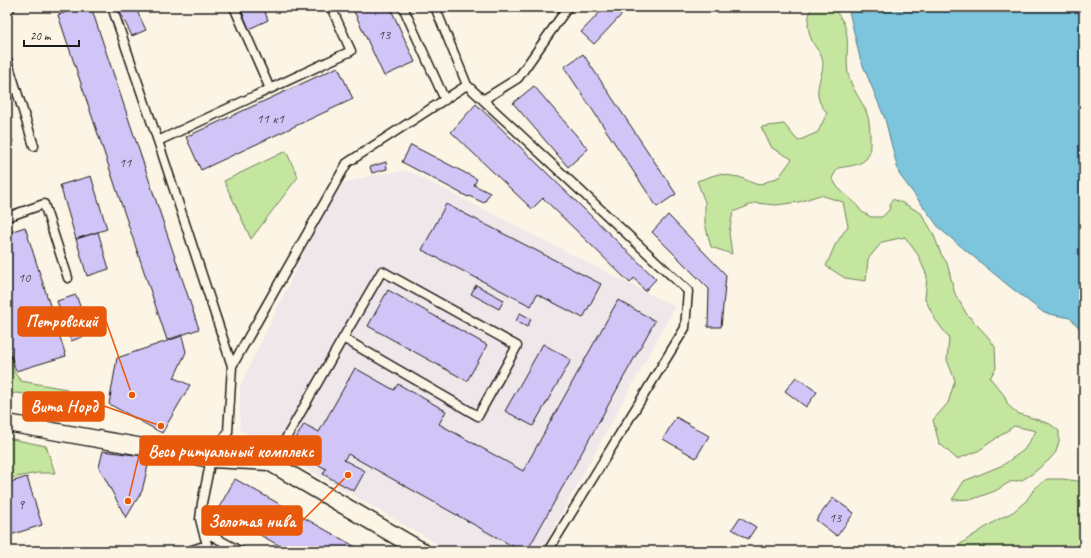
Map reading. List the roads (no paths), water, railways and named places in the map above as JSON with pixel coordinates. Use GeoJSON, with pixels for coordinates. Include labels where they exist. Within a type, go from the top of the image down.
{"type":"FeatureCollection","features":[{"type":"Feature","properties":{"kind":"street"},"geometry":{"type":"LineString","coordinates":[[7,423],[211,459],[269,462],[422,551]]}},
{"type":"Feature","properties":{"kind":"lane"},"geometry":{"type":"LineString","coordinates":[[7,9],[11,7]]}},
{"type":"Feature","properties":{"kind":"lane"},"geometry":{"type":"LineString","coordinates":[[112,7],[232,366],[228,432],[211,459],[202,503],[200,519],[208,548],[190,551]]}},
{"type":"Feature","properties":{"kind":"lane"},"geometry":{"type":"LineString","coordinates":[[234,7],[270,89]]}},
{"type":"Feature","properties":{"kind":"lane"},"geometry":{"type":"LineString","coordinates":[[158,141],[352,51],[330,7]]}},
{"type":"Feature","properties":{"kind":"lane"},"geometry":{"type":"LineString","coordinates":[[403,7],[445,100]]}},
{"type":"Feature","properties":{"kind":"lane"},"geometry":{"type":"LineString","coordinates":[[435,7],[467,85],[688,291],[685,328],[548,551]]}},
{"type":"Feature","properties":{"kind":"lane"},"geometry":{"type":"LineString","coordinates":[[483,100],[518,78],[568,7]]}},
{"type":"Feature","properties":{"kind":"lane"},"geometry":{"type":"LineString","coordinates":[[7,60],[34,146]]}},
{"type":"Feature","properties":{"kind":"lane"},"geometry":{"type":"LineString","coordinates":[[232,366],[347,163],[467,85]]}},
{"type":"Feature","properties":{"kind":"lane"},"geometry":{"type":"LineString","coordinates":[[7,217],[44,204],[68,278]]}},
{"type":"Feature","properties":{"kind":"lane"},"geometry":{"type":"LineString","coordinates":[[269,462],[285,440],[342,338],[382,271],[517,346],[478,416],[342,338]]}},
{"type":"Feature","properties":{"kind":"lane"},"geometry":{"type":"LineString","coordinates":[[203,531],[240,551]]}},
{"type":"Feature","properties":{"kind":"water"},"geometry":{"type":"Polygon","coordinates":[[[848,7],[1084,7],[1084,333],[1070,318],[1044,313],[940,229],[899,174],[885,119],[860,58],[848,7]]]}},
{"type":"Feature","properties":{"kind":"place","name":"Петровский"},"geometry":{"type":"Point","coordinates":[132,395]}},
{"type":"Feature","properties":{"kind":"place","name":"Вита Норд"},"geometry":{"type":"Point","coordinates":[161,426]}},
{"type":"Feature","properties":{"kind":"place","name":"Золотая нива"},"geometry":{"type":"Point","coordinates":[348,475]}},
{"type":"Feature","properties":{"kind":"place","name":"Весь ритуальный комплекс"},"geometry":{"type":"Point","coordinates":[128,501]}}]}
